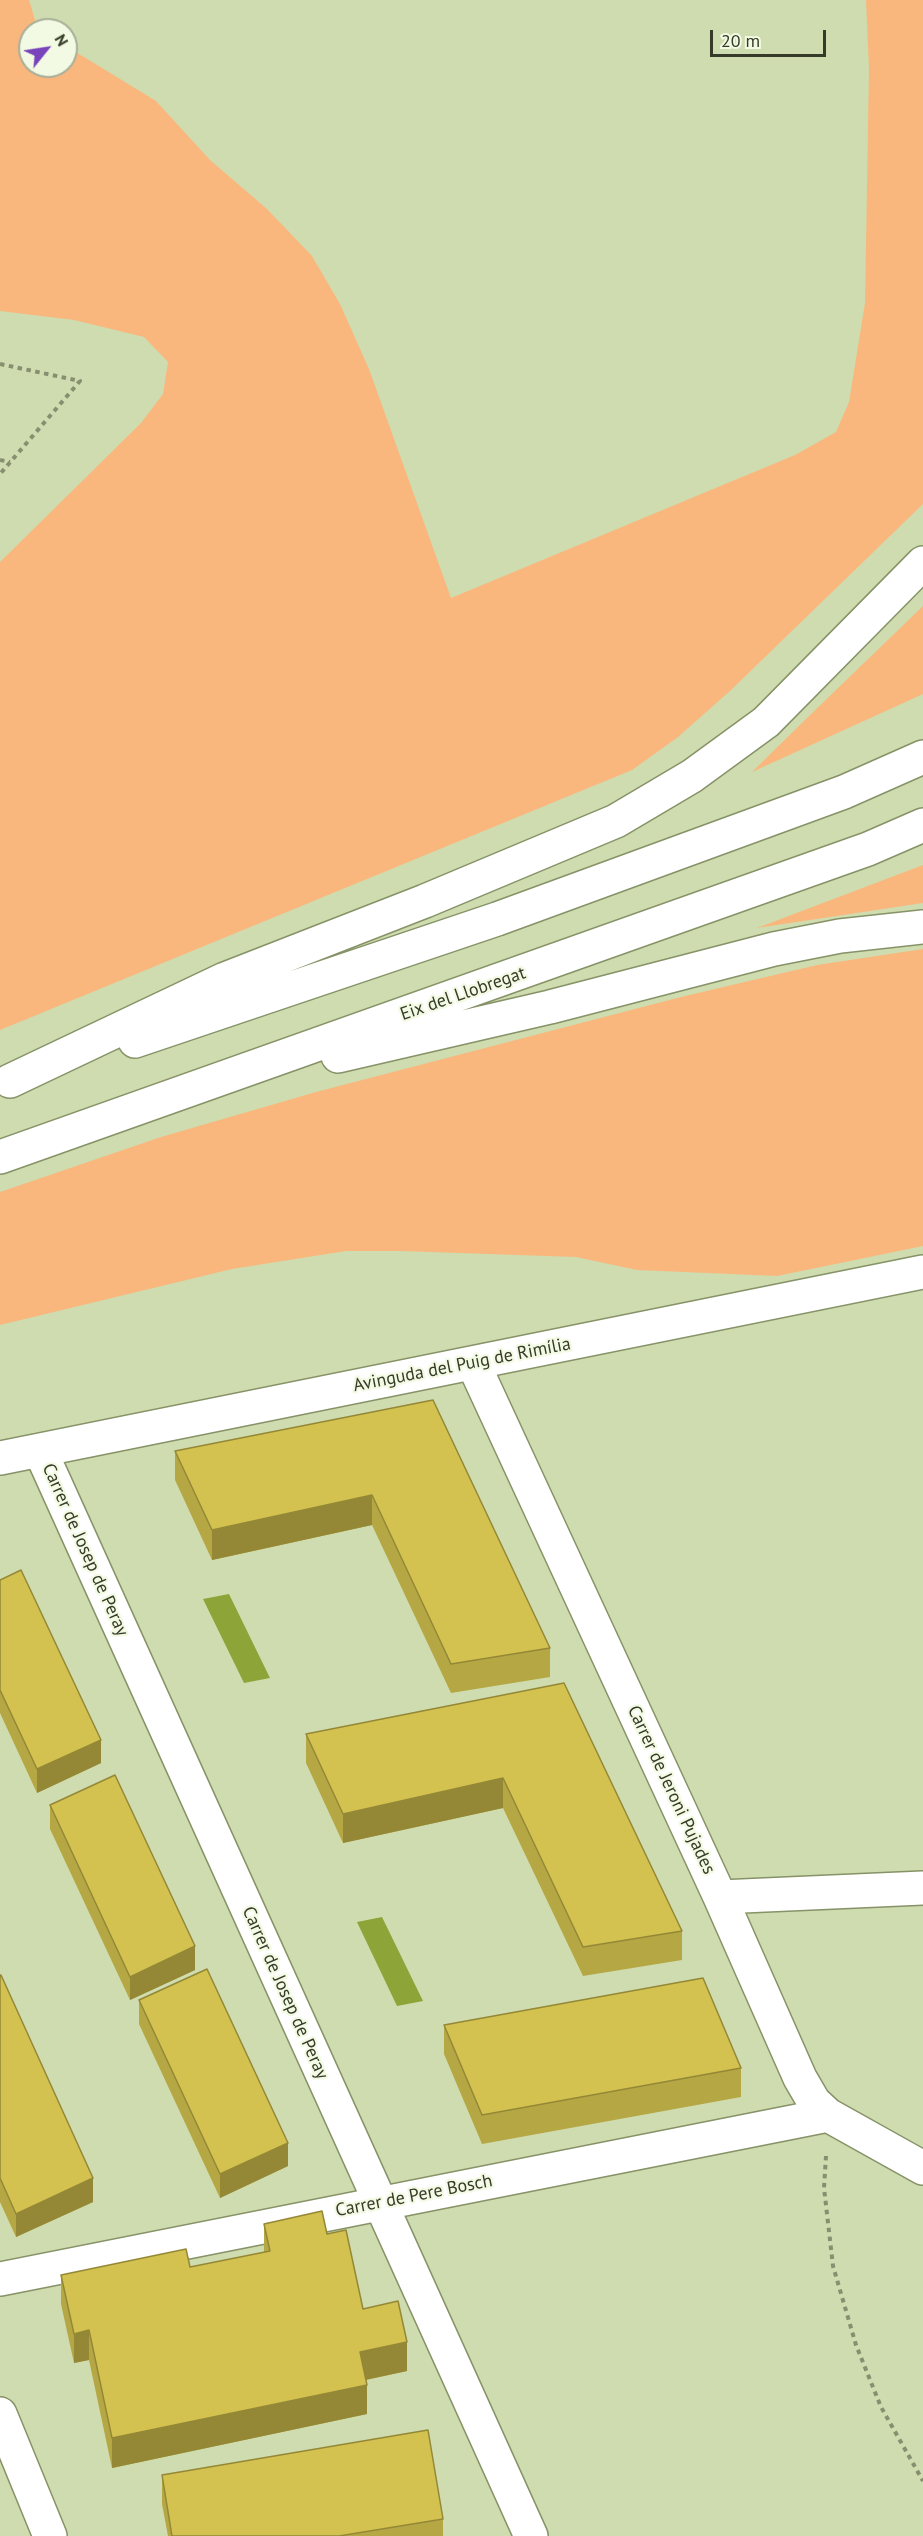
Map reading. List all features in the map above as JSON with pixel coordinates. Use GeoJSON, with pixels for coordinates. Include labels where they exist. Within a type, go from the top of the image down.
{"type":"FeatureCollection","features":[{"type":"Feature","properties":{"kind":"main road"},"geometry":{"type":"LineString","coordinates":[[5,1083],[225,978],[425,901],[616,821],[692,776],[765,722],[923,563]]}},
{"type":"Feature","properties":{"kind":"main road"},"geometry":{"type":"LineString","coordinates":[[5,1083],[496,919],[844,792],[923,757]]}},
{"type":"Feature","properties":{"kind":"main road","name":"Eix del Llobregat"},"geometry":{"type":"LineString","coordinates":[[0,1157],[167,1096],[560,960],[868,849],[923,825]]}},
{"type":"Feature","properties":{"kind":"main road"},"geometry":{"type":"LineString","coordinates":[[167,1096],[538,1010],[774,949],[840,936],[923,927]]}},
{"type":"Feature","properties":{"kind":"main road","name":"Avinguda del Puig de Rimília"},"geometry":{"type":"LineString","coordinates":[[0,1458],[923,1272]]}},
{"type":"Feature","properties":{"kind":"main road","name":"Carrer de Jeroni Pujades"},"geometry":{"type":"LineString","coordinates":[[473,1363],[720,1897],[800,2078],[814,2102],[828,2115],[923,2168]]}},
{"type":"Feature","properties":{"kind":"main road","name":"Carrer de Josep de Peray"},"geometry":{"type":"LineString","coordinates":[[40,1450],[531,2536]]}},
{"type":"Feature","properties":{"kind":"main road"},"geometry":{"type":"LineString","coordinates":[[720,1897],[923,1888]]}},
{"type":"Feature","properties":{"kind":"main road","name":"Carrer de Pere Bosch"},"geometry":{"type":"LineString","coordinates":[[0,2279],[828,2115]]}},
{"type":"Feature","properties":{"kind":"main road"},"geometry":{"type":"LineString","coordinates":[[0,2414],[50,2536]]}},
{"type":"Feature","properties":{"kind":"path"},"geometry":{"type":"LineString","coordinates":[[0,364],[80,381],[0,474]]}},
{"type":"Feature","properties":{"kind":"path"},"geometry":{"type":"LineString","coordinates":[[0,460],[10,462]]}},
{"type":"Feature","properties":{"kind":"path"},"geometry":{"type":"LineString","coordinates":[[828,2115],[824,2188],[833,2266],[856,2345],[881,2407],[923,2481]]}},
{"type":"Feature","properties":{"kind":"shaded area"},"geometry":{"type":"Polygon","coordinates":[[[0,0],[29,0],[34,18],[18,18],[18,78],[78,78],[78,53],[156,101],[210,160],[267,209],[312,256],[340,304],[369,369],[451,598],[795,455],[836,432],[849,402],[865,303],[869,69],[866,0],[923,0],[923,504],[731,690],[678,737],[632,770],[0,1030],[0,562],[141,423],[163,394],[168,362],[144,337],[74,320],[0,311],[0,0]]]}},
{"type":"Feature","properties":{"kind":"shaded area"},"geometry":{"type":"Polygon","coordinates":[[[923,606],[923,694],[752,772],[808,717],[923,606]]]}},
{"type":"Feature","properties":{"kind":"shaded area"},"geometry":{"type":"Polygon","coordinates":[[[923,865],[923,903],[757,928],[923,865]]]}},
{"type":"Feature","properties":{"kind":"shaded area"},"geometry":{"type":"Polygon","coordinates":[[[923,949],[923,1246],[777,1276],[637,1270],[576,1257],[346,1251],[232,1269],[0,1325],[0,1192],[161,1137],[316,1092],[681,997],[817,965],[923,949]]]}},
{"type":"Feature","properties":{"kind":"shaded area"},"geometry":{"type":"Polygon","coordinates":[[[229,1594],[270,1678],[244,1683],[203,1599],[229,1594]]]}},
{"type":"Feature","properties":{"kind":"shaded area"},"geometry":{"type":"Polygon","coordinates":[[[382,1917],[423,2001],[397,2006],[357,1922],[382,1917]]]}},
{"type":"Feature","properties":{"kind":"building"},"geometry":{"type":"Polygon","coordinates":[[[433,1400],[550,1648],[451,1664],[372,1495],[212,1530],[175,1451],[433,1400]]]}},
{"type":"Feature","properties":{"kind":"building"},"geometry":{"type":"Polygon","coordinates":[[[21,1570],[101,1740],[37,1769],[0,1690],[0,1580],[21,1570]]]}},
{"type":"Feature","properties":{"kind":"building"},"geometry":{"type":"Polygon","coordinates":[[[564,1683],[682,1931],[583,1947],[503,1778],[343,1814],[306,1734],[564,1683]]]}},
{"type":"Feature","properties":{"kind":"building"},"geometry":{"type":"Polygon","coordinates":[[[115,1775],[195,1946],[130,1977],[50,1805],[115,1775]]]}},
{"type":"Feature","properties":{"kind":"building"},"geometry":{"type":"Polygon","coordinates":[[[207,1969],[288,2143],[220,2174],[139,2000],[207,1969]]]}},
{"type":"Feature","properties":{"kind":"building"},"geometry":{"type":"Polygon","coordinates":[[[0,1975],[93,2178],[16,2214],[0,2178],[0,1975]]]}},
{"type":"Feature","properties":{"kind":"building"},"geometry":{"type":"Polygon","coordinates":[[[703,1978],[741,2068],[482,2115],[444,2025],[703,1978]]]}},
{"type":"Feature","properties":{"kind":"building"},"geometry":{"type":"Polygon","coordinates":[[[322,2211],[327,2234],[346,2230],[363,2309],[398,2301],[407,2342],[360,2352],[367,2385],[112,2438],[89,2330],[74,2334],[61,2275],[186,2249],[190,2267],[270,2251],[264,2224],[322,2211]]]}},
{"type":"Feature","properties":{"kind":"building"},"geometry":{"type":"Polygon","coordinates":[[[428,2430],[443,2519],[339,2536],[172,2536],[162,2475],[428,2430]]]}}]}
